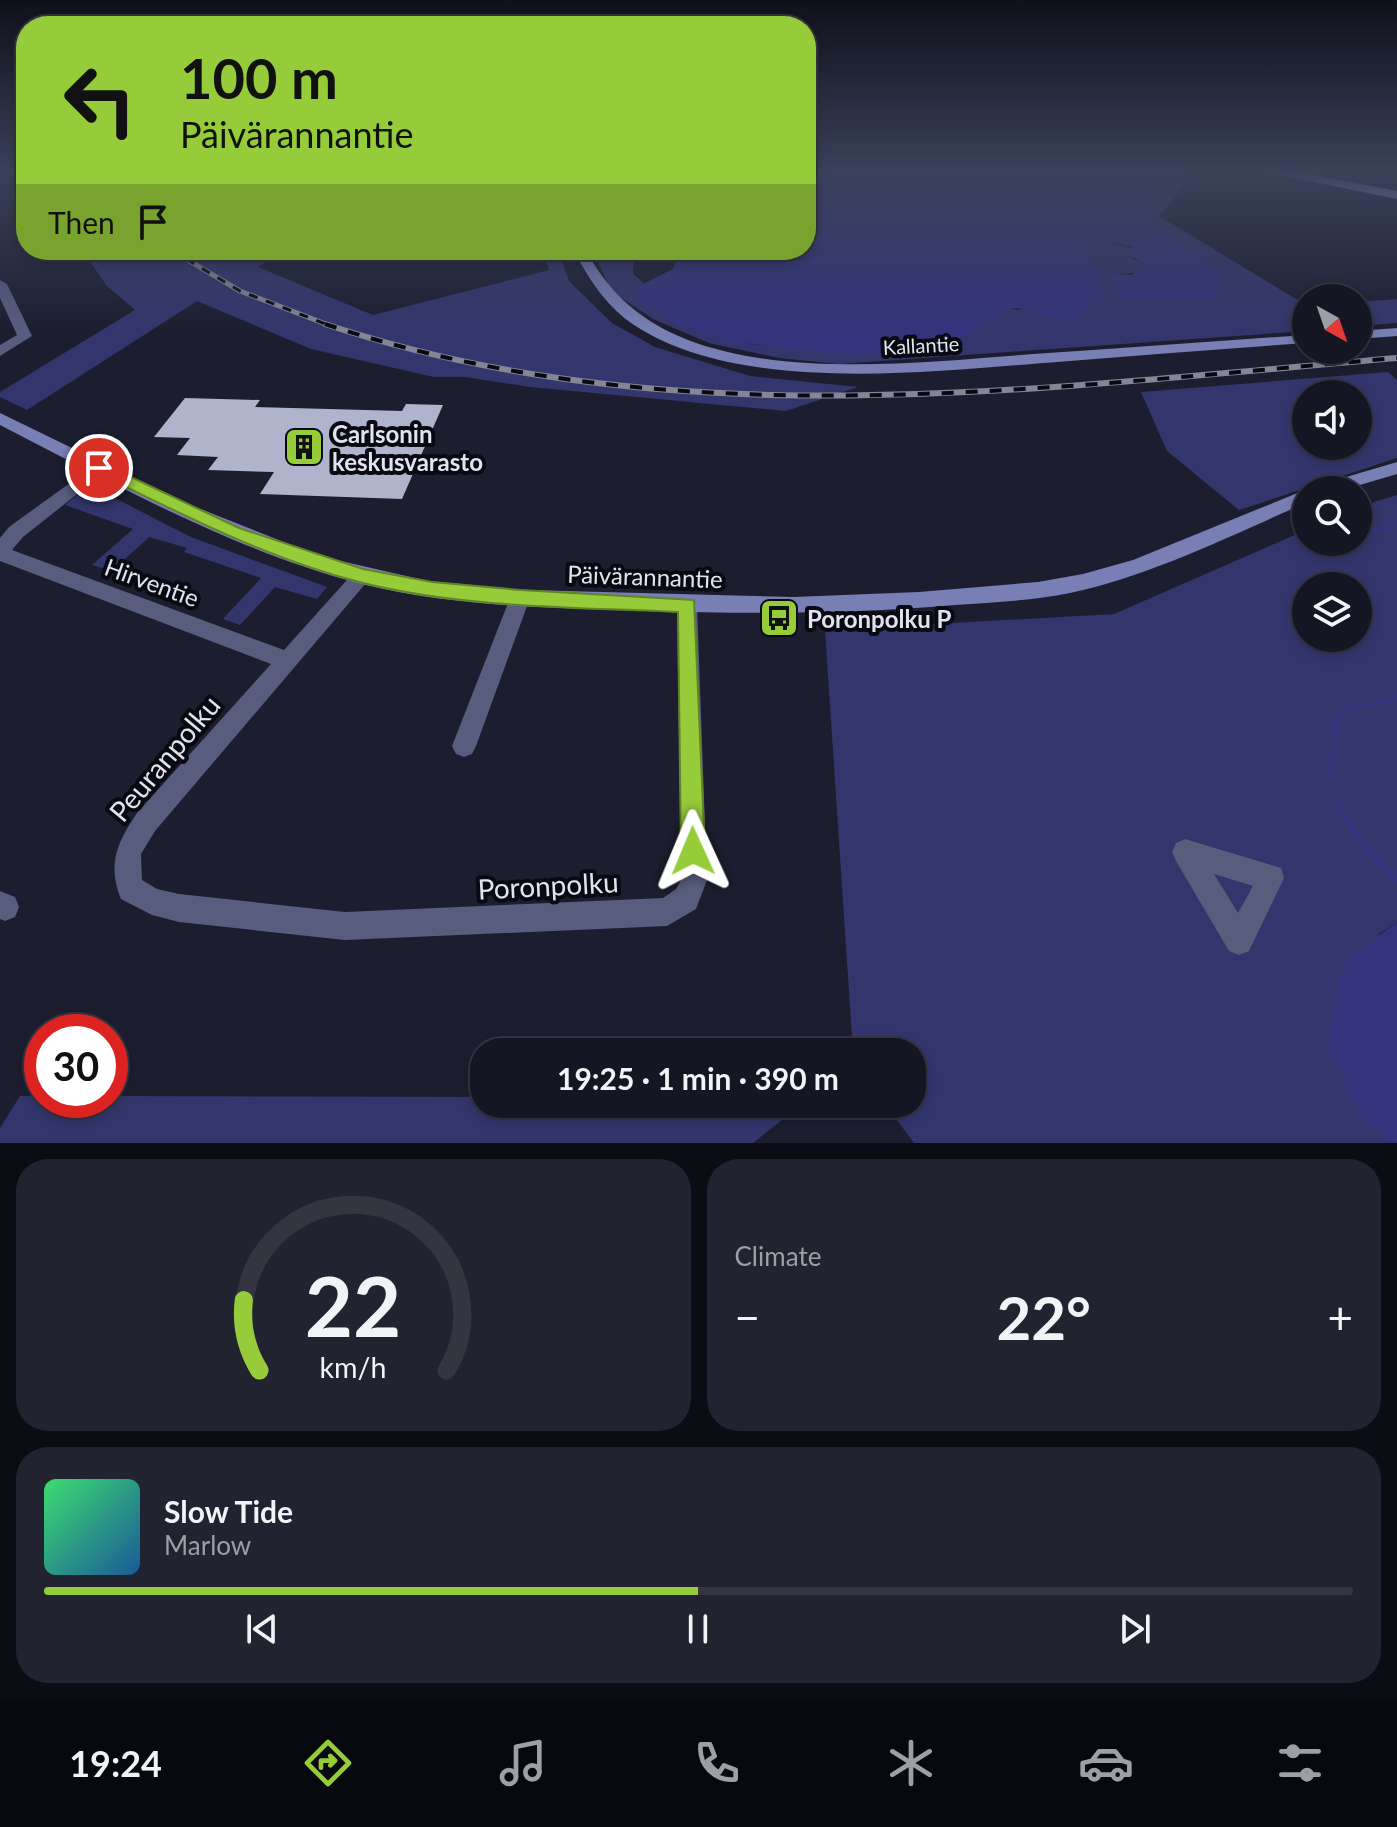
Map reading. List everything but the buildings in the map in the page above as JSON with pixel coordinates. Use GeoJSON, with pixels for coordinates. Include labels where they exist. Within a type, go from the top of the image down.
{"type":"FeatureCollection","features":[{"type":"Feature","properties":{"kind":"street","name":"Kallantie"},"geometry":{"type":"LineString","coordinates":[[585,260],[596,283],[643,324],[714,352],[801,366],[925,366],[1292,340]]}},
{"type":"Feature","properties":{"kind":"street"},"geometry":{"type":"LineString","coordinates":[[0,284],[25,336],[0,351]]}},
{"type":"Feature","properties":{"kind":"street"},"geometry":{"type":"LineString","coordinates":[[1372,334],[1397,332]]}},
{"type":"Feature","properties":{"kind":"street","name":"Päivärannantie"},"geometry":{"type":"LineString","coordinates":[[0,418],[232,533],[362,576],[432,589],[520,598],[687,605],[903,602],[1080,583],[1146,564],[1292,502]]}},
{"type":"Feature","properties":{"kind":"street"},"geometry":{"type":"LineString","coordinates":[[0,552],[8,529],[99,468]]}},
{"type":"Feature","properties":{"kind":"street"},"geometry":{"type":"LineString","coordinates":[[1370,476],[1397,468]]}},
{"type":"Feature","properties":{"kind":"street","name":"Hirventie"},"geometry":{"type":"LineString","coordinates":[[0,552],[286,660]]}},
{"type":"Feature","properties":{"kind":"street","name":"Peuranpolku"},"geometry":{"type":"LineString","coordinates":[[362,576],[146,822],[128,850],[124,870],[131,889],[152,901],[193,910],[345,926],[401,924]]}},
{"type":"Feature","properties":{"kind":"street"},"geometry":{"type":"LineString","coordinates":[[464,746],[520,598]]}},
{"type":"Feature","properties":{"kind":"street","name":"Poronpolku"},"geometry":{"type":"LineString","coordinates":[[401,924],[667,912],[686,899],[694,880],[687,605]]}},
{"type":"Feature","properties":{"kind":"shaded area"},"geometry":{"type":"Polygon","coordinates":[[[816,224],[1153,224],[1225,278],[1212,300],[1120,299],[1111,278],[1113,274],[1132,275],[1146,265],[1129,255],[1133,247],[1099,240],[1081,251],[1100,273],[1103,302],[1089,306],[1079,318],[1058,320],[1016,308],[1003,311],[997,319],[949,343],[919,353],[855,355],[731,342],[675,323],[637,298],[637,287],[673,269],[676,260],[816,260],[816,224]]]}},
{"type":"Feature","properties":{"kind":"shaded area"},"geometry":{"type":"Polygon","coordinates":[[[1144,224],[1173,224],[1292,297],[1292,332],[839,364],[779,358],[709,343],[653,319],[611,291],[597,260],[634,260],[633,274],[644,283],[637,288],[637,298],[673,319],[737,342],[768,346],[831,342],[971,319],[1008,309],[1028,310],[1099,273],[1080,251],[1099,240],[1133,248],[1132,258],[1146,265],[1138,273],[1113,274],[1111,278],[1153,272],[1144,224]]]}},
{"type":"Feature","properties":{"kind":"shaded area"},"geometry":{"type":"Polygon","coordinates":[[[89,260],[269,260],[258,267],[373,315],[549,270],[546,260],[562,260],[569,281],[612,323],[655,347],[750,376],[858,387],[786,411],[530,387],[465,377],[434,377],[311,349],[197,301],[27,410],[0,397],[0,392],[135,310],[107,286],[89,260]]]}},
{"type":"Feature","properties":{"kind":"shaded area"},"geometry":{"type":"Polygon","coordinates":[[[1397,299],[1397,323],[1372,325],[1372,301],[1397,299]]]}},
{"type":"Feature","properties":{"kind":"shaded area"},"geometry":{"type":"Polygon","coordinates":[[[1388,372],[1397,380],[1397,458],[1342,476],[1292,476],[1292,493],[1239,510],[1167,451],[1141,392],[1388,372]]]}},
{"type":"Feature","properties":{"kind":"shaded area"},"geometry":{"type":"Polygon","coordinates":[[[89,485],[191,537],[327,587],[317,599],[275,587],[240,625],[223,619],[261,578],[184,552],[187,548],[149,537],[112,571],[92,565],[133,529],[65,505],[89,485]]]}},
{"type":"Feature","properties":{"kind":"shaded area"},"geometry":{"type":"Polygon","coordinates":[[[1397,495],[1397,922],[1379,934],[1381,1132],[1391,1143],[914,1143],[895,1118],[926,1118],[926,1038],[852,1038],[825,630],[1114,614],[1292,536],[1292,556],[1372,556],[1372,503],[1397,495]]]}},
{"type":"Feature","properties":{"kind":"shaded area"},"geometry":{"type":"Polygon","coordinates":[[[1397,922],[1397,1143],[1391,1143],[1360,1115],[1328,1048],[1338,979],[1348,958],[1397,922]]]}},
{"type":"Feature","properties":{"kind":"shaded area"},"geometry":{"type":"Polygon","coordinates":[[[20,1096],[24,1096],[24,1118],[128,1118],[128,1096],[470,1097],[470,1118],[784,1118],[753,1143],[0,1143],[0,1128],[20,1096]]]}},
{"type":"Feature","properties":{"kind":"waterway"},"geometry":{"type":"LineString","coordinates":[[1387,527],[1397,522]]}},
{"type":"Feature","properties":{"kind":"waterway"},"geometry":{"type":"LineString","coordinates":[[1372,532],[1387,527]]}},
{"type":"Feature","properties":{"kind":"waterway"},"geometry":{"type":"LineString","coordinates":[[1383,529],[1387,527]]}},
{"type":"Feature","properties":{"kind":"waterway"},"geometry":{"type":"LineString","coordinates":[[1328,775],[1337,734],[1334,722],[1341,711],[1397,698]]}},
{"type":"Feature","properties":{"kind":"waterway"},"geometry":{"type":"LineString","coordinates":[[1337,805],[1373,858],[1397,879]]}},
{"type":"Feature","properties":{"kind":"railway"},"geometry":{"type":"LineString","coordinates":[[188,260],[240,291],[328,325]]}},
{"type":"Feature","properties":{"kind":"railway"},"geometry":{"type":"LineString","coordinates":[[328,325],[456,360],[589,382],[723,393],[858,395],[993,391],[1397,358]]}},
{"type":"Feature","properties":{"kind":"place","name":"Carlsonin keskusvarasto"},"geometry":{"type":"Point","coordinates":[304,447]}},
{"type":"Feature","properties":{"kind":"place","name":"Poronpolku P"},"geometry":{"type":"Point","coordinates":[779,618]}},
{"type":"Feature","properties":{"kind":"route"},"geometry":{"type":"LineString","coordinates":[[99,468],[232,533],[362,576],[432,589],[520,598],[687,605],[693,851]]}}]}
